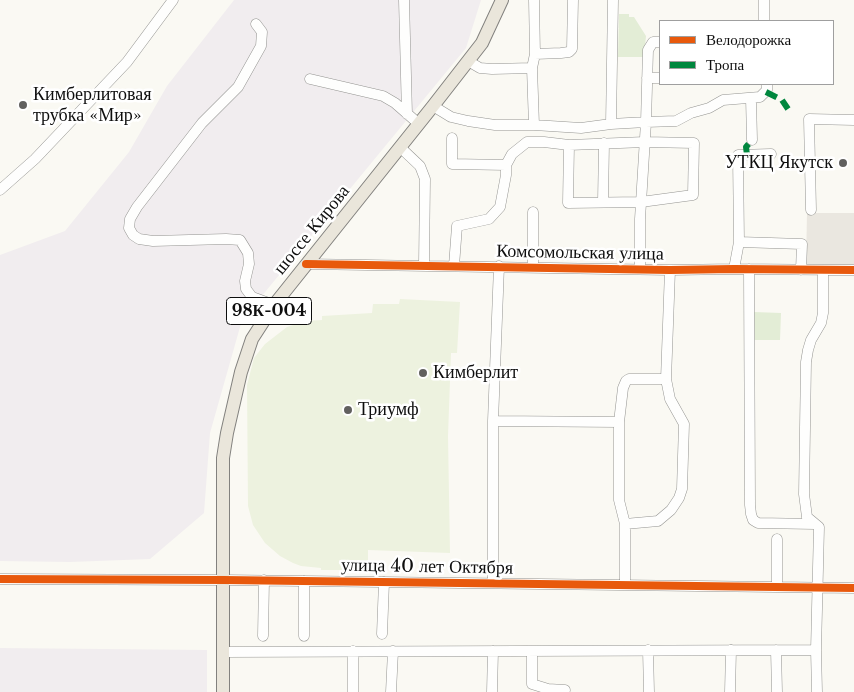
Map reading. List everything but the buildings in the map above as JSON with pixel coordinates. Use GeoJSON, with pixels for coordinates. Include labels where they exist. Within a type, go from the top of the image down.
{"type":"FeatureCollection","features":[{"type":"Feature","properties":{"kind":"main road","name":"шоссе Кирова"},"geometry":{"type":"LineString","coordinates":[[223,692],[223,473],[227,433],[247,354],[258,330],[274,304],[434,106],[482,43],[502,0]]}},
{"type":"Feature","properties":{"kind":"street"},"geometry":{"type":"LineString","coordinates":[[0,190],[35,159],[127,62],[173,0]]}},
{"type":"Feature","properties":{"kind":"street"},"geometry":{"type":"LineString","coordinates":[[404,0],[407,114]]}},
{"type":"Feature","properties":{"kind":"street"},"geometry":{"type":"LineString","coordinates":[[534,0],[534,54],[532,68],[534,125]]}},
{"type":"Feature","properties":{"kind":"street"},"geometry":{"type":"LineString","coordinates":[[534,54],[569,52],[572,49],[573,0]]}},
{"type":"Feature","properties":{"kind":"street"},"geometry":{"type":"LineString","coordinates":[[611,124],[613,0]]}},
{"type":"Feature","properties":{"kind":"street"},"geometry":{"type":"LineString","coordinates":[[764,0],[764,19]]}},
{"type":"Feature","properties":{"kind":"street"},"geometry":{"type":"LineString","coordinates":[[256,24],[262,32],[262,46],[238,87],[202,123],[143,200],[130,219],[129,228],[132,235],[139,239],[153,241],[226,238],[240,240],[248,253],[249,264],[246,289],[252,297],[274,304]]}},
{"type":"Feature","properties":{"kind":"street"},"geometry":{"type":"LineString","coordinates":[[640,269],[648,50],[653,42],[659,42]]}},
{"type":"Feature","properties":{"kind":"street"},"geometry":{"type":"LineString","coordinates":[[468,61],[480,68],[532,68]]}},
{"type":"Feature","properties":{"kind":"street"},"geometry":{"type":"LineString","coordinates":[[647,78],[659,78]]}},
{"type":"Feature","properties":{"kind":"street"},"geometry":{"type":"LineString","coordinates":[[310,79],[382,96],[395,103],[419,124]]}},
{"type":"Feature","properties":{"kind":"street"},"geometry":{"type":"LineString","coordinates":[[434,106],[451,117],[468,121],[496,125],[581,128],[611,124],[676,121],[692,113],[709,108],[723,100],[760,97],[767,90],[767,85]]}},
{"type":"Feature","properties":{"kind":"street"},"geometry":{"type":"LineString","coordinates":[[751,98],[752,140]]}},
{"type":"Feature","properties":{"kind":"street"},"geometry":{"type":"LineString","coordinates":[[811,210],[809,119],[854,120]]}},
{"type":"Feature","properties":{"kind":"street"},"geometry":{"type":"LineString","coordinates":[[452,138],[452,164],[506,165]]}},
{"type":"Feature","properties":{"kind":"street"},"geometry":{"type":"LineString","coordinates":[[454,266],[457,226],[489,219],[500,207],[506,165],[512,154],[527,142],[569,145],[645,142],[694,143],[693,195],[641,202],[568,203],[569,145]]}},
{"type":"Feature","properties":{"kind":"street"},"geometry":{"type":"LineString","coordinates":[[603,202],[604,143]]}},
{"type":"Feature","properties":{"kind":"street"},"geometry":{"type":"LineString","coordinates":[[400,147],[420,166],[425,179],[424,266]]}},
{"type":"Feature","properties":{"kind":"street"},"geometry":{"type":"LineString","coordinates":[[734,269],[739,242],[738,155],[771,154]]}},
{"type":"Feature","properties":{"kind":"street"},"geometry":{"type":"LineString","coordinates":[[533,212],[533,267]]}},
{"type":"Feature","properties":{"kind":"street"},"geometry":{"type":"LineString","coordinates":[[739,242],[802,244],[802,270]]}},
{"type":"Feature","properties":{"kind":"street","name":"Комсомольская улица"},"geometry":{"type":"LineString","coordinates":[[306,264],[670,270],[854,270]]}},
{"type":"Feature","properties":{"kind":"street"},"geometry":{"type":"LineString","coordinates":[[493,583],[493,421],[499,266]]}},
{"type":"Feature","properties":{"kind":"street"},"geometry":{"type":"LineString","coordinates":[[749,269],[751,514],[753,520],[758,523],[815,524]]}},
{"type":"Feature","properties":{"kind":"street"},"geometry":{"type":"LineString","coordinates":[[625,524],[658,521],[672,510],[682,489],[684,424],[670,399],[666,379],[670,270]]}},
{"type":"Feature","properties":{"kind":"street"},"geometry":{"type":"LineString","coordinates":[[817,692],[816,650],[819,527],[807,517],[804,502],[806,362],[809,345],[821,323],[823,313],[823,270]]}},
{"type":"Feature","properties":{"kind":"street"},"geometry":{"type":"LineString","coordinates":[[625,584],[625,524],[619,500],[619,422],[626,381],[634,378],[666,379]]}},
{"type":"Feature","properties":{"kind":"street"},"geometry":{"type":"LineString","coordinates":[[493,421],[619,422]]}},
{"type":"Feature","properties":{"kind":"street"},"geometry":{"type":"LineString","coordinates":[[777,539],[777,587]]}},
{"type":"Feature","properties":{"kind":"street","name":"улица 40 лет Октября"},"geometry":{"type":"LineString","coordinates":[[0,579],[264,580],[854,588]]}},
{"type":"Feature","properties":{"kind":"street"},"geometry":{"type":"LineString","coordinates":[[263,636],[264,580]]}},
{"type":"Feature","properties":{"kind":"street"},"geometry":{"type":"LineString","coordinates":[[304,581],[304,636]]}},
{"type":"Feature","properties":{"kind":"street"},"geometry":{"type":"LineString","coordinates":[[382,634],[384,582]]}},
{"type":"Feature","properties":{"kind":"street"},"geometry":{"type":"LineString","coordinates":[[648,650],[649,692]]}},
{"type":"Feature","properties":{"kind":"street"},"geometry":{"type":"LineString","coordinates":[[730,692],[731,650]]}},
{"type":"Feature","properties":{"kind":"street"},"geometry":{"type":"LineString","coordinates":[[776,650],[777,692]]}},
{"type":"Feature","properties":{"kind":"street"},"geometry":{"type":"LineString","coordinates":[[223,652],[816,650]]}},
{"type":"Feature","properties":{"kind":"street"},"geometry":{"type":"LineString","coordinates":[[353,651],[353,692]]}},
{"type":"Feature","properties":{"kind":"street"},"geometry":{"type":"LineString","coordinates":[[390,692],[393,651]]}},
{"type":"Feature","properties":{"kind":"street"},"geometry":{"type":"LineString","coordinates":[[492,692],[493,651]]}},
{"type":"Feature","properties":{"kind":"street"},"geometry":{"type":"LineString","coordinates":[[532,651],[532,684],[548,689],[565,690]]}},
{"type":"Feature","properties":{"kind":"shaded area"},"geometry":{"type":"Polygon","coordinates":[[[234,0],[481,0],[466,48],[242,320],[210,433],[204,513],[150,559],[70,562],[0,561],[0,255],[65,231],[129,152],[167,86],[234,0]]]}},
{"type":"Feature","properties":{"kind":"shaded area"},"geometry":{"type":"Polygon","coordinates":[[[807,213],[854,213],[854,267],[806,266],[807,213]]]}},
{"type":"Feature","properties":{"kind":"shaded area"},"geometry":{"type":"Polygon","coordinates":[[[0,648],[207,650],[207,692],[0,692],[0,648]]]}},
{"type":"Feature","properties":{"kind":"green space"},"geometry":{"type":"Polygon","coordinates":[[[619,14],[629,14],[629,17],[634,17],[646,36],[644,57],[618,57],[619,14]]]}},
{"type":"Feature","properties":{"kind":"green space","name":"Триумф"},"geometry":{"type":"Polygon","coordinates":[[[400,299],[460,302],[457,353],[451,353],[448,436],[450,553],[368,550],[368,570],[321,570],[321,568],[301,566],[293,563],[280,556],[265,543],[253,525],[248,506],[247,385],[254,358],[265,344],[287,327],[306,321],[322,320],[322,316],[372,313],[373,304],[399,304],[400,299]]]}},
{"type":"Feature","properties":{"kind":"green space"},"geometry":{"type":"Polygon","coordinates":[[[754,312],[781,313],[780,340],[754,340],[754,312]]]}},
{"type":"Feature","properties":{"kind":"marked path"},"geometry":{"type":"LineString","coordinates":[[766,92],[782,100],[788,109]]}},
{"type":"Feature","properties":{"kind":"marked path"},"geometry":{"type":"LineString","coordinates":[[747,155],[746,147],[752,140]]}},
{"type":"Feature","properties":{"kind":"cycle path"},"geometry":{"type":"LineString","coordinates":[[306,264],[670,270],[854,270]]}},
{"type":"Feature","properties":{"kind":"cycle path"},"geometry":{"type":"LineString","coordinates":[[0,579],[854,588]]}},
{"type":"Feature","properties":{"kind":"place","name":"Кимберлитовая трубка «Мир»"},"geometry":{"type":"Point","coordinates":[23,105]}},
{"type":"Feature","properties":{"kind":"place","name":"УТКЦ Якутск"},"geometry":{"type":"Point","coordinates":[843,163]}},
{"type":"Feature","properties":{"kind":"place","name":"Кимберлит"},"geometry":{"type":"Point","coordinates":[423,373]}},
{"type":"Feature","properties":{"kind":"place","name":"Триумф"},"geometry":{"type":"Point","coordinates":[348,410]}}]}
